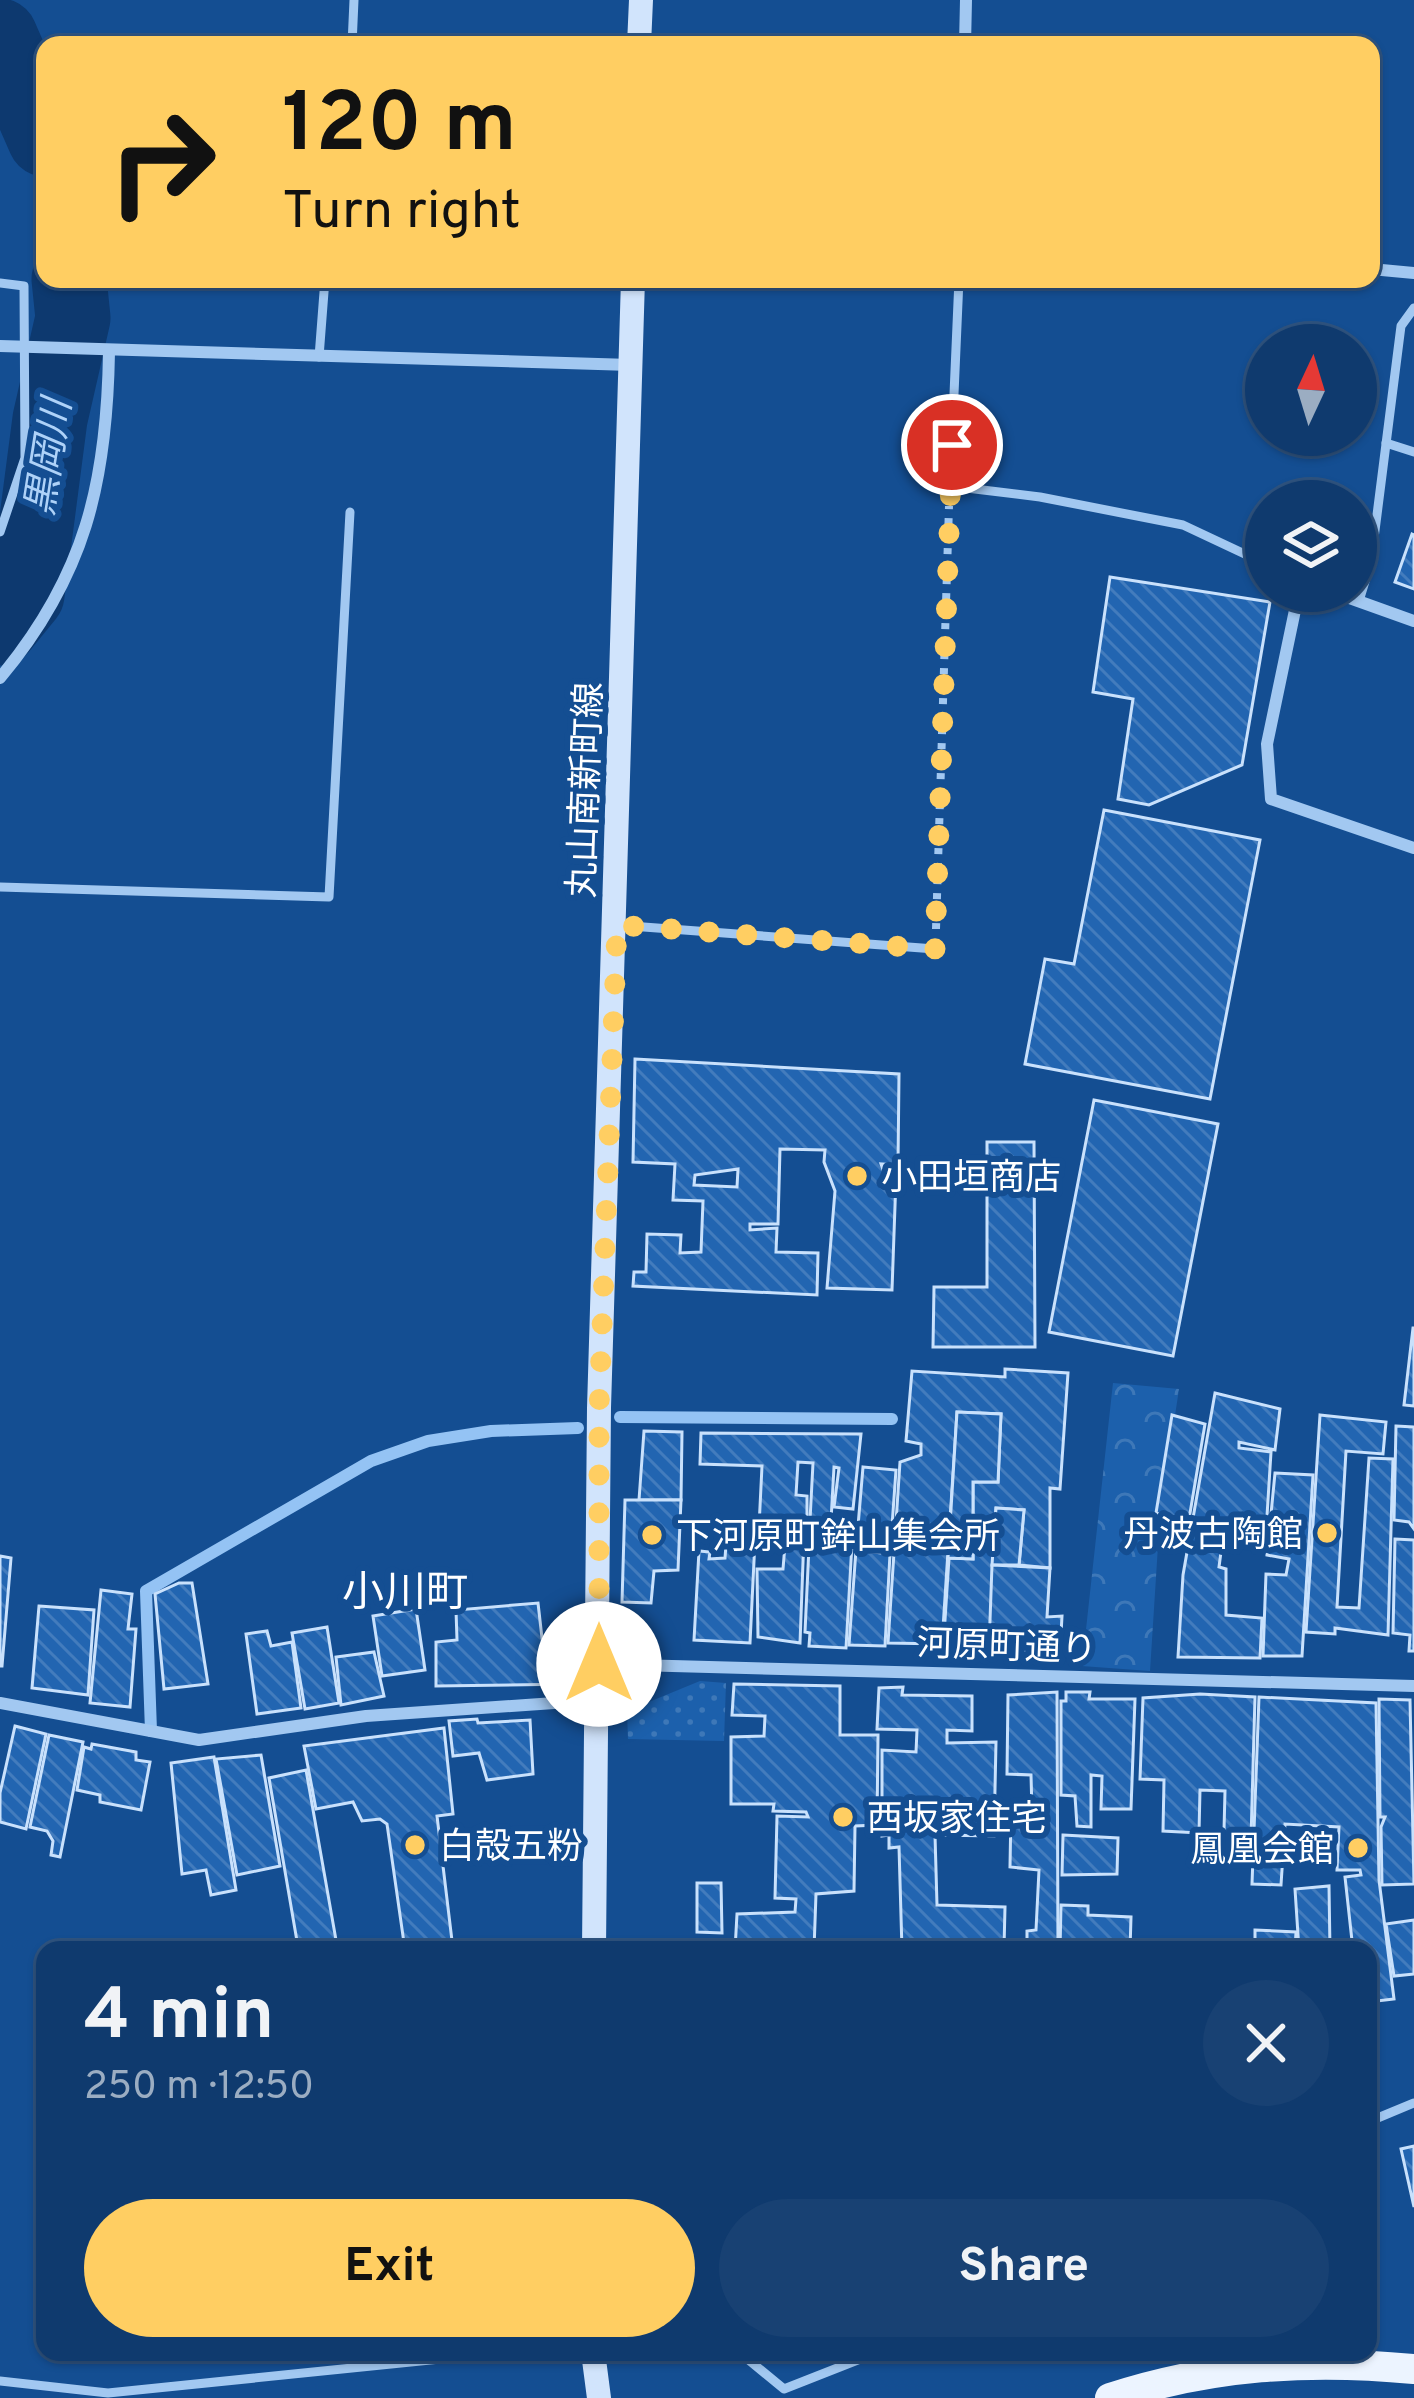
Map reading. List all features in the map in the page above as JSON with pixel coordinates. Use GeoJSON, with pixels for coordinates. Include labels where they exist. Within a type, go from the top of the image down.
{"type":"FeatureCollection","features":[{"type":"Feature","properties":{"kind":"main road"},"geometry":{"type":"LineString","coordinates":[[639,36],[641,0]]}},
{"type":"Feature","properties":{"kind":"main road","name":"丸山南新町線"},"geometry":{"type":"LineString","coordinates":[[594,1941],[599,1408],[633,288]]}},
{"type":"Feature","properties":{"kind":"main road"},"geometry":{"type":"LineString","coordinates":[[594,2361],[599,2398]]}},
{"type":"Feature","properties":{"kind":"main road"},"geometry":{"type":"LineString","coordinates":[[1110,2398],[1168,2379],[1256,2365],[1344,2362],[1414,2369]]}},
{"type":"Feature","properties":{"kind":"street"},"geometry":{"type":"LineString","coordinates":[[965,36],[966,0]]}},
{"type":"Feature","properties":{"kind":"street"},"geometry":{"type":"LineString","coordinates":[[1380,270],[1414,273]]}},
{"type":"Feature","properties":{"kind":"street"},"geometry":{"type":"LineString","coordinates":[[0,346],[632,365]]}},
{"type":"Feature","properties":{"kind":"street"},"geometry":{"type":"LineString","coordinates":[[0,678],[45,624],[82,538],[108,409],[102,351]]}},
{"type":"Feature","properties":{"kind":"street"},"geometry":{"type":"LineString","coordinates":[[1377,608],[1414,621]]}},
{"type":"Feature","properties":{"kind":"street"},"geometry":{"type":"LineString","coordinates":[[1295,612],[1267,744],[1271,799],[1414,848]]}},
{"type":"Feature","properties":{"kind":"street","name":"河原町通り"},"geometry":{"type":"LineString","coordinates":[[599,1664],[1414,1686]]}},
{"type":"Feature","properties":{"kind":"street"},"geometry":{"type":"LineString","coordinates":[[0,1703],[199,1740],[366,1716],[598,1700]]}},
{"type":"Feature","properties":{"kind":"lane"},"geometry":{"type":"LineString","coordinates":[[352,36],[354,0]]}},
{"type":"Feature","properties":{"kind":"lane"},"geometry":{"type":"LineString","coordinates":[[0,283],[24,286],[28,347],[26,458],[0,532]]}},
{"type":"Feature","properties":{"kind":"lane"},"geometry":{"type":"LineString","coordinates":[[319,359],[325,288]]}},
{"type":"Feature","properties":{"kind":"lane"},"geometry":{"type":"LineString","coordinates":[[959,288],[950,486],[1040,496],[1183,525],[1245,554]]}},
{"type":"Feature","properties":{"kind":"lane"},"geometry":{"type":"LineString","coordinates":[[1377,514],[1401,326],[1414,308]]}},
{"type":"Feature","properties":{"kind":"lane"},"geometry":{"type":"LineString","coordinates":[[1386,443],[1414,452]]}},
{"type":"Feature","properties":{"kind":"lane"},"geometry":{"type":"LineString","coordinates":[[0,887],[329,897],[350,512]]}},
{"type":"Feature","properties":{"kind":"lane"},"geometry":{"type":"LineString","coordinates":[[617,925],[935,949]]}},
{"type":"Feature","properties":{"kind":"lane"},"geometry":{"type":"LineString","coordinates":[[1377,2118],[1414,2103]]}},
{"type":"Feature","properties":{"kind":"lane"},"geometry":{"type":"LineString","coordinates":[[0,2381],[108,2393],[421,2361]]}},
{"type":"Feature","properties":{"kind":"lane"},"geometry":{"type":"LineString","coordinates":[[750,2361],[784,2389],[855,2361]]}},
{"type":"Feature","properties":{"kind":"path"},"geometry":{"type":"LineString","coordinates":[[935,949],[950,486]]}},
{"type":"Feature","properties":{"kind":"green space"},"geometry":{"type":"Polygon","coordinates":[[[1113,1383],[1179,1389],[1160,1514],[1150,1671],[1082,1666],[1113,1383]]]}},
{"type":"Feature","properties":{"kind":"green space"},"geometry":{"type":"Polygon","coordinates":[[[700,1681],[726,1683],[724,1741],[628,1739],[627,1711],[700,1681]]]}},
{"type":"Feature","properties":{"kind":"building"},"geometry":{"type":"Polygon","coordinates":[[[1414,535],[1414,589],[1395,582],[1414,535]]]}},
{"type":"Feature","properties":{"kind":"building"},"geometry":{"type":"Polygon","coordinates":[[[1110,577],[1245,598],[1245,612],[1268,612],[1242,765],[1149,805],[1118,799],[1133,699],[1093,692],[1110,577]]]}},
{"type":"Feature","properties":{"kind":"building"},"geometry":{"type":"Polygon","coordinates":[[[1104,810],[1260,840],[1210,1099],[1025,1064],[1045,959],[1074,964],[1104,810]]]}},
{"type":"Feature","properties":{"kind":"building","name":"小田垣商店"},"geometry":{"type":"Polygon","coordinates":[[[635,1059],[899,1074],[898,1165],[881,1164],[886,1178],[896,1178],[892,1290],[827,1288],[835,1191],[824,1162],[825,1150],[780,1149],[778,1224],[750,1224],[750,1230],[777,1228],[776,1252],[818,1253],[817,1295],[633,1286],[634,1272],[646,1272],[647,1234],[681,1235],[680,1253],[701,1252],[703,1201],[673,1200],[675,1164],[633,1162],[635,1059]],[[738,1169],[695,1175],[694,1185],[737,1187],[738,1169]]]}},
{"type":"Feature","properties":{"kind":"building"},"geometry":{"type":"Polygon","coordinates":[[[1094,1100],[1218,1124],[1173,1356],[1049,1332],[1094,1100]]]}},
{"type":"Feature","properties":{"kind":"building"},"geometry":{"type":"Polygon","coordinates":[[[987,1142],[1034,1142],[1035,1347],[933,1347],[934,1287],[987,1287],[987,1142]]]}},
{"type":"Feature","properties":{"kind":"building"},"geometry":{"type":"Polygon","coordinates":[[[1414,1328],[1414,1406],[1404,1405],[1414,1328]]]}},
{"type":"Feature","properties":{"kind":"building"},"geometry":{"type":"Polygon","coordinates":[[[1005,1369],[1068,1373],[1060,1489],[1050,1488],[1050,1568],[1019,1565],[1024,1510],[996,1508],[989,1654],[943,1651],[949,1558],[973,1559],[973,1482],[998,1482],[1001,1414],[957,1412],[942,1644],[888,1643],[900,1462],[921,1455],[921,1444],[906,1441],[912,1371],[1005,1377],[1005,1369]],[[908,1520],[907,1543],[923,1544],[924,1521],[908,1520]]]}},
{"type":"Feature","properties":{"kind":"building"},"geometry":{"type":"Polygon","coordinates":[[[1215,1393],[1280,1409],[1275,1450],[1239,1442],[1239,1448],[1271,1452],[1266,1532],[1224,1529],[1219,1567],[1226,1569],[1226,1615],[1262,1618],[1260,1658],[1178,1657],[1183,1575],[1215,1393]]]}},
{"type":"Feature","properties":{"kind":"building"},"geometry":{"type":"Polygon","coordinates":[[[957,1412],[1001,1414],[998,1482],[973,1482],[973,1559],[948,1558],[957,1412]]]}},
{"type":"Feature","properties":{"kind":"building"},"geometry":{"type":"Polygon","coordinates":[[[1172,1415],[1205,1424],[1188,1525],[1156,1513],[1172,1415]]]}},
{"type":"Feature","properties":{"kind":"building","name":"丹波古陶館"},"geometry":{"type":"Polygon","coordinates":[[[1320,1415],[1386,1422],[1383,1454],[1346,1451],[1337,1607],[1359,1608],[1369,1458],[1393,1459],[1388,1635],[1335,1628],[1335,1634],[1306,1632],[1320,1415]]]}},
{"type":"Feature","properties":{"kind":"building"},"geometry":{"type":"Polygon","coordinates":[[[1396,1426],[1414,1427],[1414,1529],[1409,1522],[1394,1520],[1396,1426]]]}},
{"type":"Feature","properties":{"kind":"building"},"geometry":{"type":"Polygon","coordinates":[[[644,1431],[682,1432],[681,1500],[639,1500],[644,1431]]]}},
{"type":"Feature","properties":{"kind":"building"},"geometry":{"type":"Polygon","coordinates":[[[701,1433],[861,1434],[853,1509],[834,1507],[839,1468],[834,1467],[831,1521],[810,1520],[813,1463],[798,1462],[796,1495],[807,1496],[807,1530],[759,1527],[762,1466],[700,1464],[701,1433]]]}},
{"type":"Feature","properties":{"kind":"building"},"geometry":{"type":"Polygon","coordinates":[[[863,1467],[896,1470],[890,1554],[856,1550],[863,1467]]]}},
{"type":"Feature","properties":{"kind":"building"},"geometry":{"type":"Polygon","coordinates":[[[1275,1473],[1313,1475],[1302,1656],[1263,1656],[1266,1574],[1286,1575],[1289,1559],[1267,1555],[1275,1473]]]}},
{"type":"Feature","properties":{"kind":"building","name":"下河原町鉾山集会所"},"geometry":{"type":"Polygon","coordinates":[[[625,1500],[681,1500],[678,1570],[654,1571],[651,1603],[622,1602],[625,1500]]]}},
{"type":"Feature","properties":{"kind":"building"},"geometry":{"type":"Polygon","coordinates":[[[996,1508],[1024,1510],[1019,1565],[992,1565],[996,1508]]]}},
{"type":"Feature","properties":{"kind":"building"},"geometry":{"type":"Polygon","coordinates":[[[728,1518],[756,1520],[750,1643],[694,1640],[699,1551],[710,1552],[709,1559],[725,1558],[728,1518]]]}},
{"type":"Feature","properties":{"kind":"building"},"geometry":{"type":"Polygon","coordinates":[[[810,1525],[853,1526],[846,1648],[809,1646],[810,1633],[805,1632],[810,1525]]]}},
{"type":"Feature","properties":{"kind":"building"},"geometry":{"type":"Polygon","coordinates":[[[786,1533],[804,1535],[800,1643],[758,1637],[757,1569],[783,1569],[786,1533]]]}},
{"type":"Feature","properties":{"kind":"building"},"geometry":{"type":"Polygon","coordinates":[[[1395,1539],[1414,1540],[1414,1651],[1409,1651],[1410,1635],[1393,1633],[1395,1539]]]}},
{"type":"Feature","properties":{"kind":"building"},"geometry":{"type":"Polygon","coordinates":[[[856,1550],[890,1554],[885,1646],[849,1645],[856,1550]]]}},
{"type":"Feature","properties":{"kind":"building"},"geometry":{"type":"Polygon","coordinates":[[[0,1556],[11,1558],[2,1666],[0,1666],[0,1556]]]}},
{"type":"Feature","properties":{"kind":"building"},"geometry":{"type":"Polygon","coordinates":[[[992,1565],[1050,1568],[1047,1617],[1062,1616],[1060,1652],[989,1648],[992,1565]]]}},
{"type":"Feature","properties":{"kind":"building"},"geometry":{"type":"Polygon","coordinates":[[[179,1583],[192,1583],[208,1684],[164,1689],[155,1594],[179,1583]]]}},
{"type":"Feature","properties":{"kind":"building"},"geometry":{"type":"Polygon","coordinates":[[[101,1590],[132,1594],[128,1629],[136,1629],[130,1707],[90,1703],[101,1590]]]}},
{"type":"Feature","properties":{"kind":"building"},"geometry":{"type":"Polygon","coordinates":[[[538,1603],[542,1638],[573,1638],[574,1684],[436,1686],[436,1642],[457,1640],[456,1610],[538,1603]]]}},
{"type":"Feature","properties":{"kind":"building"},"geometry":{"type":"Polygon","coordinates":[[[39,1606],[94,1610],[88,1695],[32,1688],[39,1606]]]}},
{"type":"Feature","properties":{"kind":"building"},"geometry":{"type":"Polygon","coordinates":[[[416,1609],[425,1670],[382,1676],[373,1616],[416,1609]]]}},
{"type":"Feature","properties":{"kind":"building"},"geometry":{"type":"Polygon","coordinates":[[[327,1627],[339,1703],[305,1709],[292,1633],[327,1627]]]}},
{"type":"Feature","properties":{"kind":"building"},"geometry":{"type":"Polygon","coordinates":[[[267,1631],[271,1646],[292,1642],[301,1708],[257,1714],[246,1634],[267,1631]]]}},
{"type":"Feature","properties":{"kind":"building"},"geometry":{"type":"Polygon","coordinates":[[[374,1652],[384,1696],[341,1705],[336,1657],[374,1652]]]}},
{"type":"Feature","properties":{"kind":"building","name":"西坂家住宅"},"geometry":{"type":"Polygon","coordinates":[[[734,1684],[840,1686],[840,1735],[878,1735],[877,1825],[855,1826],[854,1891],[816,1894],[814,1941],[736,1941],[737,1914],[795,1912],[796,1899],[775,1898],[777,1816],[808,1817],[806,1812],[773,1811],[774,1804],[731,1804],[731,1737],[764,1736],[765,1716],[732,1715],[734,1684]]]}},
{"type":"Feature","properties":{"kind":"building"},"geometry":{"type":"Polygon","coordinates":[[[903,1687],[902,1695],[972,1696],[972,1731],[947,1730],[947,1743],[996,1742],[994,1836],[935,1835],[937,1905],[1005,1907],[1004,1941],[902,1941],[899,1847],[889,1848],[889,1835],[882,1836],[882,1750],[916,1752],[917,1730],[877,1729],[879,1688],[903,1687]]]}},
{"type":"Feature","properties":{"kind":"building"},"geometry":{"type":"Polygon","coordinates":[[[1057,1692],[1058,1941],[1027,1941],[1027,1931],[1036,1930],[1039,1870],[1010,1867],[1011,1811],[1032,1811],[1031,1775],[1007,1774],[1008,1695],[1057,1692]]]}},
{"type":"Feature","properties":{"kind":"building"},"geometry":{"type":"Polygon","coordinates":[[[1066,1692],[1090,1692],[1089,1699],[1135,1699],[1131,1809],[1101,1809],[1102,1776],[1091,1775],[1091,1827],[1077,1826],[1075,1796],[1061,1795],[1061,1701],[1066,1701],[1066,1692]]]}},
{"type":"Feature","properties":{"kind":"building"},"geometry":{"type":"Polygon","coordinates":[[[1255,1697],[1251,1839],[1224,1831],[1225,1791],[1200,1790],[1199,1833],[1163,1831],[1164,1780],[1140,1779],[1143,1698],[1255,1697]]]}},
{"type":"Feature","properties":{"kind":"building","name":"鳳凰会館"},"geometry":{"type":"Polygon","coordinates":[[[1259,1697],[1376,1703],[1379,1880],[1394,1999],[1377,2001],[1377,1941],[1352,1941],[1345,1877],[1361,1875],[1360,1870],[1337,1870],[1339,1827],[1285,1824],[1281,1885],[1252,1884],[1259,1697]]]}},
{"type":"Feature","properties":{"kind":"building"},"geometry":{"type":"Polygon","coordinates":[[[1379,1699],[1410,1700],[1414,1884],[1382,1885],[1385,1817],[1380,1817],[1379,1699]]]}},
{"type":"Feature","properties":{"kind":"building"},"geometry":{"type":"Polygon","coordinates":[[[477,1719],[478,1723],[530,1720],[533,1774],[487,1780],[479,1753],[453,1756],[449,1721],[477,1719]]]}},
{"type":"Feature","properties":{"kind":"building"},"geometry":{"type":"Polygon","coordinates":[[[15,1726],[46,1734],[26,1829],[0,1822],[0,1793],[15,1726]]]}},
{"type":"Feature","properties":{"kind":"building","name":"白殻五粉"},"geometry":{"type":"Polygon","coordinates":[[[444,1728],[453,1814],[437,1816],[452,1941],[404,1941],[387,1824],[380,1819],[362,1821],[353,1802],[316,1809],[304,1746],[444,1728]]]}},
{"type":"Feature","properties":{"kind":"building"},"geometry":{"type":"Polygon","coordinates":[[[49,1735],[83,1742],[60,1857],[51,1855],[53,1841],[47,1831],[30,1827],[49,1735]]]}},
{"type":"Feature","properties":{"kind":"building"},"geometry":{"type":"Polygon","coordinates":[[[92,1744],[136,1752],[136,1760],[150,1762],[141,1810],[100,1802],[100,1795],[77,1790],[84,1747],[91,1749],[92,1744]]]}},
{"type":"Feature","properties":{"kind":"building"},"geometry":{"type":"Polygon","coordinates":[[[261,1755],[280,1866],[237,1875],[216,1759],[261,1755]]]}},
{"type":"Feature","properties":{"kind":"building"},"geometry":{"type":"Polygon","coordinates":[[[214,1757],[236,1890],[211,1895],[206,1870],[182,1874],[171,1763],[214,1757]]]}},
{"type":"Feature","properties":{"kind":"building"},"geometry":{"type":"Polygon","coordinates":[[[306,1770],[336,1940],[297,1941],[269,1778],[306,1770]]]}},
{"type":"Feature","properties":{"kind":"building"},"geometry":{"type":"Polygon","coordinates":[[[1063,1835],[1118,1838],[1117,1874],[1062,1875],[1063,1835]]]}},
{"type":"Feature","properties":{"kind":"building"},"geometry":{"type":"Polygon","coordinates":[[[697,1883],[721,1883],[722,1933],[697,1932],[697,1883]]]}},
{"type":"Feature","properties":{"kind":"building","name":"鳳凰会館"},"geometry":{"type":"Polygon","coordinates":[[[1329,1886],[1330,1941],[1298,1941],[1295,1889],[1329,1886]]]}},
{"type":"Feature","properties":{"kind":"building"},"geometry":{"type":"Polygon","coordinates":[[[1061,1905],[1088,1906],[1088,1915],[1131,1917],[1130,1941],[1060,1941],[1061,1905]]]}},
{"type":"Feature","properties":{"kind":"building"},"geometry":{"type":"Polygon","coordinates":[[[1414,1920],[1414,1974],[1394,1976],[1386,1924],[1414,1920]]]}},
{"type":"Feature","properties":{"kind":"building"},"geometry":{"type":"Polygon","coordinates":[[[1255,1930],[1296,1932],[1296,1941],[1255,1941],[1255,1930]]]}},
{"type":"Feature","properties":{"kind":"building"},"geometry":{"type":"Polygon","coordinates":[[[1414,2146],[1414,2207],[1401,2149],[1414,2146]]]}},
{"type":"Feature","properties":{"kind":"waterway","name":"黒岡川"},"geometry":{"type":"LineString","coordinates":[[0,36],[36,118]]}},
{"type":"Feature","properties":{"kind":"waterway","name":"黒岡川"},"geometry":{"type":"LineString","coordinates":[[0,628],[27,595],[50,419],[73,318],[70,288]]}},
{"type":"Feature","properties":{"kind":"waterway"},"geometry":{"type":"LineString","coordinates":[[620,1417],[892,1419]]}},
{"type":"Feature","properties":{"kind":"waterway"},"geometry":{"type":"LineString","coordinates":[[151,1731],[146,1591],[371,1461],[428,1441],[491,1431],[578,1428]]}},
{"type":"Feature","properties":{"kind":"place","name":"小田垣商店"},"geometry":{"type":"Point","coordinates":[857,1176]}},
{"type":"Feature","properties":{"kind":"place","name":"丹波古陶館"},"geometry":{"type":"Point","coordinates":[1327,1533]}},
{"type":"Feature","properties":{"kind":"place","name":"下河原町鉾山集会所"},"geometry":{"type":"Point","coordinates":[652,1535]}},
{"type":"Feature","properties":{"kind":"place","name":"西坂家住宅"},"geometry":{"type":"Point","coordinates":[843,1817]}},
{"type":"Feature","properties":{"kind":"place","name":"白殻五粉"},"geometry":{"type":"Point","coordinates":[415,1845]}},
{"type":"Feature","properties":{"kind":"place","name":"鳳凰会館"},"geometry":{"type":"Point","coordinates":[1358,1848]}},
{"type":"Feature","properties":{"kind":"district","name":"小川町"},"geometry":{"type":"Point","coordinates":[405,1591]}},
{"type":"Feature","properties":{"kind":"route"},"geometry":{"type":"LineString","coordinates":[[599,1664],[599,1408],[617,925],[935,949],[952,445]]}}]}
